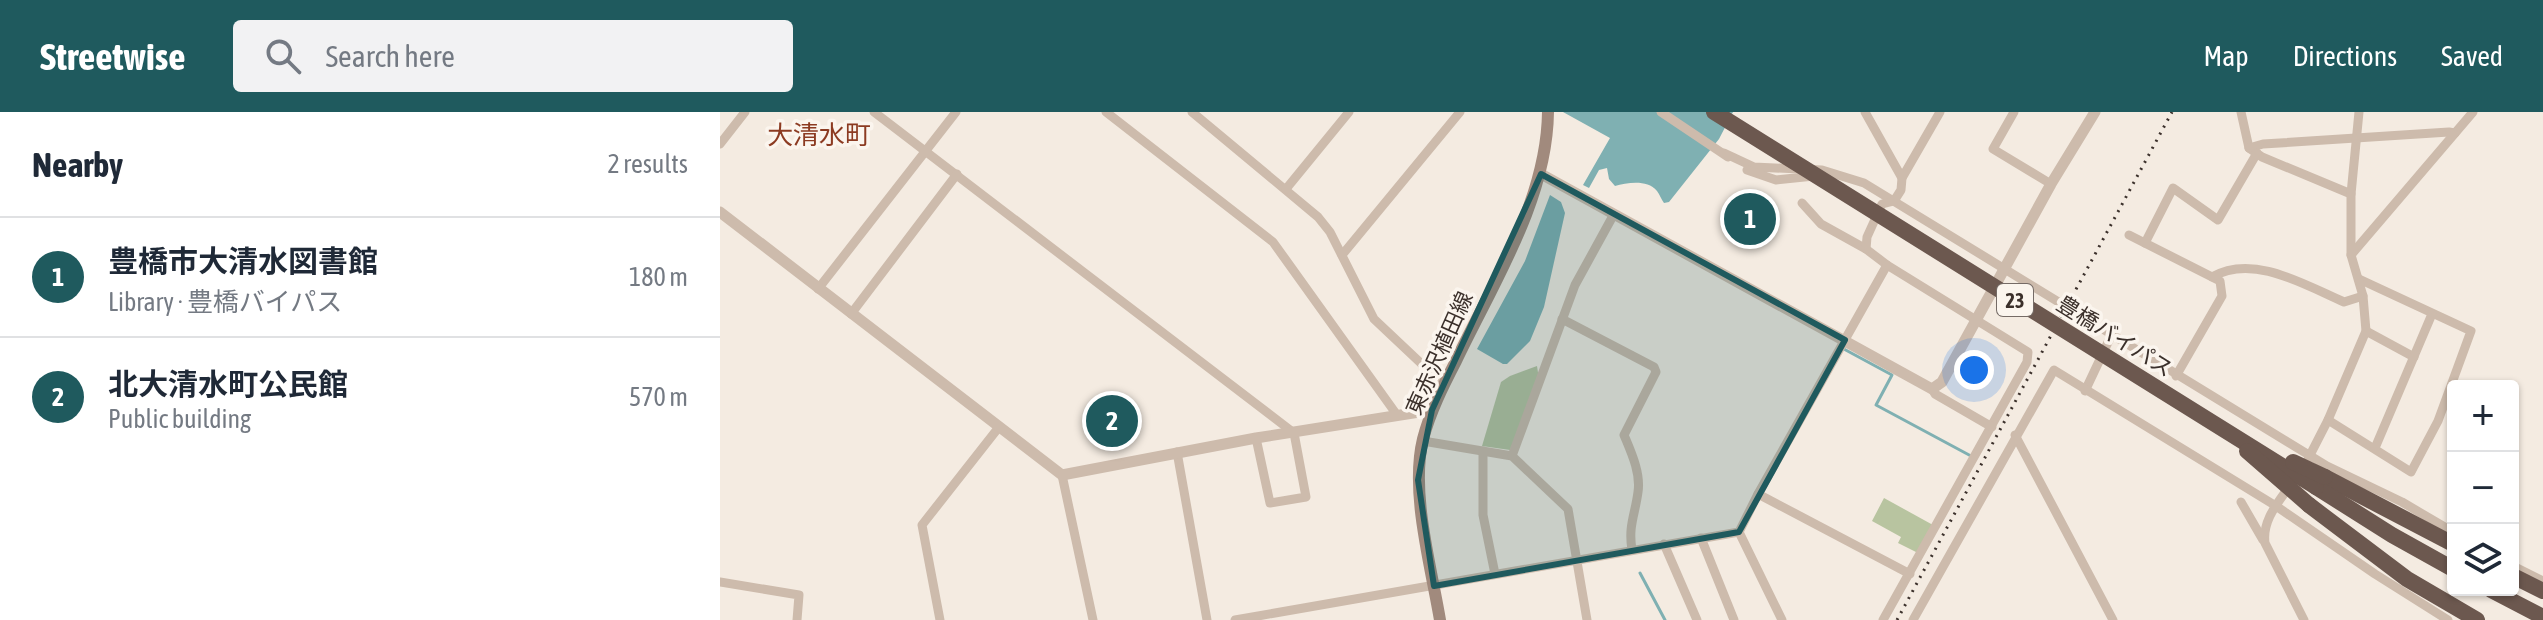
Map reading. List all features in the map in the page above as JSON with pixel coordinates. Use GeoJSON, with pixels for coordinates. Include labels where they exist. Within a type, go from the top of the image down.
{"type":"FeatureCollection","features":[{"type":"Feature","properties":{"kind":"highway","name":"豊橋バイパス"},"geometry":{"type":"LineString","coordinates":[[1714,112],[2230,434],[2320,482],[2392,535],[2447,566]]}},
{"type":"Feature","properties":{"kind":"highway","name":"23"},"geometry":{"type":"LineString","coordinates":[[2165,393],[2320,482],[2447,541]]}},
{"type":"Feature","properties":{"kind":"highway","name":"23"},"geometry":{"type":"LineString","coordinates":[[2230,434],[2263,467],[2309,505],[2407,579],[2477,620]]}},
{"type":"Feature","properties":{"kind":"highway"},"geometry":{"type":"LineString","coordinates":[[2519,579],[2543,591]]}},
{"type":"Feature","properties":{"kind":"highway"},"geometry":{"type":"LineString","coordinates":[[2503,596],[2543,617]]}},
{"type":"Feature","properties":{"kind":"main road","name":"東赤沢植田線"},"geometry":{"type":"LineString","coordinates":[[1440,620],[1419,493],[1423,441],[1432,410],[1529,209],[1541,174],[1548,112]]}},
{"type":"Feature","properties":{"kind":"street"},"geometry":{"type":"LineString","coordinates":[[720,144],[745,112]]}},
{"type":"Feature","properties":{"kind":"street"},"geometry":{"type":"LineString","coordinates":[[874,112],[1294,433],[1306,497],[1270,503],[1256,438]]}},
{"type":"Feature","properties":{"kind":"street"},"geometry":{"type":"LineString","coordinates":[[818,289],[956,112]]}},
{"type":"Feature","properties":{"kind":"street"},"geometry":{"type":"LineString","coordinates":[[1106,112],[1273,242],[1397,415]]}},
{"type":"Feature","properties":{"kind":"street"},"geometry":{"type":"LineString","coordinates":[[1192,112],[1325,224],[1374,319],[1444,385]]}},
{"type":"Feature","properties":{"kind":"street"},"geometry":{"type":"LineString","coordinates":[[1286,189],[1349,112]]}},
{"type":"Feature","properties":{"kind":"street"},"geometry":{"type":"LineString","coordinates":[[1342,255],[1460,112]]}},
{"type":"Feature","properties":{"kind":"street"},"geometry":{"type":"LineString","coordinates":[[1661,112],[1747,170],[1768,178],[1818,176],[1875,191],[1894,201],[2310,456],[2447,528]]}},
{"type":"Feature","properties":{"kind":"street"},"geometry":{"type":"LineString","coordinates":[[1865,112],[1902,178]]}},
{"type":"Feature","properties":{"kind":"street"},"geometry":{"type":"LineString","coordinates":[[1866,249],[1867,237],[1882,204],[1894,201],[1901,190],[1902,178],[1940,112]]}},
{"type":"Feature","properties":{"kind":"street"},"geometry":{"type":"LineString","coordinates":[[2014,112],[1993,149],[2051,184]]}},
{"type":"Feature","properties":{"kind":"street"},"geometry":{"type":"LineString","coordinates":[[1932,389],[1942,382],[2051,184],[2095,112]]}},
{"type":"Feature","properties":{"kind":"street"},"geometry":{"type":"LineString","coordinates":[[2241,112],[2253,150],[2351,194]]}},
{"type":"Feature","properties":{"kind":"street"},"geometry":{"type":"LineString","coordinates":[[2265,543],[2265,526],[2310,456],[2366,331],[2363,296],[2351,255],[2351,194],[2359,112]]}},
{"type":"Feature","properties":{"kind":"street"},"geometry":{"type":"LineString","coordinates":[[2351,255],[2473,112]]}},
{"type":"Feature","properties":{"kind":"street"},"geometry":{"type":"LineString","coordinates":[[2145,243],[2173,188],[2218,220],[2253,150],[2263,144],[2455,133]]}},
{"type":"Feature","properties":{"kind":"street"},"geometry":{"type":"LineString","coordinates":[[851,314],[957,174]]}},
{"type":"Feature","properties":{"kind":"street"},"geometry":{"type":"LineString","coordinates":[[1541,174],[1845,340],[1992,427]]}},
{"type":"Feature","properties":{"kind":"street"},"geometry":{"type":"LineString","coordinates":[[1802,203],[1821,224],[1866,249],[2028,352],[2029,360],[1883,620]]}},
{"type":"Feature","properties":{"kind":"street"},"geometry":{"type":"LineString","coordinates":[[720,212],[1062,475],[1093,620]]}},
{"type":"Feature","properties":{"kind":"street"},"geometry":{"type":"LineString","coordinates":[[1512,456],[1575,285],[1614,214]]}},
{"type":"Feature","properties":{"kind":"street"},"geometry":{"type":"LineString","coordinates":[[2129,235],[2220,281],[2222,296],[2176,376]]}},
{"type":"Feature","properties":{"kind":"street"},"geometry":{"type":"LineString","coordinates":[[1739,532],[1887,265]]}},
{"type":"Feature","properties":{"kind":"street"},"geometry":{"type":"LineString","coordinates":[[2212,277],[2252,268],[2281,275],[2344,302],[2363,296]]}},
{"type":"Feature","properties":{"kind":"street"},"geometry":{"type":"LineString","coordinates":[[2328,420],[2411,472],[2438,421],[2471,331],[2359,279]]}},
{"type":"Feature","properties":{"kind":"street"},"geometry":{"type":"LineString","coordinates":[[2375,448],[2432,314]]}},
{"type":"Feature","properties":{"kind":"street"},"geometry":{"type":"LineString","coordinates":[[1562,319],[1654,367],[1656,372],[1624,435],[1632,451],[1638,483],[1629,527],[1632,550]]}},
{"type":"Feature","properties":{"kind":"street"},"geometry":{"type":"LineString","coordinates":[[2366,331],[2414,357]]}},
{"type":"Feature","properties":{"kind":"street"},"geometry":{"type":"LineString","coordinates":[[2085,391],[2111,336]]}},
{"type":"Feature","properties":{"kind":"street"},"geometry":{"type":"LineString","coordinates":[[1917,617],[2015,435],[2054,370],[2276,506],[2448,620]]}},
{"type":"Feature","properties":{"kind":"street"},"geometry":{"type":"LineString","coordinates":[[1062,475],[1256,438],[1432,410]]}},
{"type":"Feature","properties":{"kind":"street"},"geometry":{"type":"LineString","coordinates":[[940,620],[922,525],[999,427]]}},
{"type":"Feature","properties":{"kind":"street"},"geometry":{"type":"LineString","coordinates":[[2015,435],[2113,620]]}},
{"type":"Feature","properties":{"kind":"street"},"geometry":{"type":"LineString","coordinates":[[1423,441],[1512,456],[1568,509],[1587,620]]}},
{"type":"Feature","properties":{"kind":"street"},"geometry":{"type":"LineString","coordinates":[[1483,451],[1483,515],[1495,574]]}},
{"type":"Feature","properties":{"kind":"street"},"geometry":{"type":"LineString","coordinates":[[1177,452],[1207,620]]}},
{"type":"Feature","properties":{"kind":"street"},"geometry":{"type":"LineString","coordinates":[[1758,494],[1910,574]]}},
{"type":"Feature","properties":{"kind":"street"},"geometry":{"type":"LineString","coordinates":[[2241,502],[2304,620]]}},
{"type":"Feature","properties":{"kind":"street"},"geometry":{"type":"LineString","coordinates":[[1235,620],[1739,532]]}},
{"type":"Feature","properties":{"kind":"street"},"geometry":{"type":"LineString","coordinates":[[1739,532],[1782,620]]}},
{"type":"Feature","properties":{"kind":"street"},"geometry":{"type":"LineString","coordinates":[[1701,538],[1734,620]]}},
{"type":"Feature","properties":{"kind":"street"},"geometry":{"type":"LineString","coordinates":[[1664,544],[1697,620]]}},
{"type":"Feature","properties":{"kind":"street"},"geometry":{"type":"LineString","coordinates":[[2519,569],[2543,581]]}},
{"type":"Feature","properties":{"kind":"street"},"geometry":{"type":"LineString","coordinates":[[720,582],[799,595],[797,620]]}},
{"type":"Feature","properties":{"kind":"highlighted area"},"geometry":{"type":"Polygon","coordinates":[[[1541,174],[1845,340],[1739,532],[1434,586],[1418,480],[1432,410],[1541,174]]]}},
{"type":"Feature","properties":{"kind":"green space"},"geometry":{"type":"Polygon","coordinates":[[[1537,366],[1539,379],[1510,450],[1482,446],[1501,382],[1537,366]]]}},
{"type":"Feature","properties":{"kind":"green space"},"geometry":{"type":"Polygon","coordinates":[[[1884,498],[1933,525],[1918,553],[1898,543],[1901,537],[1872,521],[1884,498]]]}},
{"type":"Feature","properties":{"kind":"water"},"geometry":{"type":"Polygon","coordinates":[[[1563,112],[1733,112],[1719,139],[1669,202],[1664,203],[1657,191],[1648,185],[1615,186],[1609,179],[1607,168],[1599,170],[1589,188],[1583,185],[1610,138],[1563,112]]]}},
{"type":"Feature","properties":{"kind":"water"},"geometry":{"type":"Polygon","coordinates":[[[1550,195],[1561,202],[1565,213],[1544,307],[1530,341],[1507,364],[1503,364],[1477,349],[1525,261],[1550,195]]]}},
{"type":"Feature","properties":{"kind":"waterway"},"geometry":{"type":"LineString","coordinates":[[1842,348],[1892,375],[1876,405],[1971,456]]}},
{"type":"Feature","properties":{"kind":"waterway"},"geometry":{"type":"LineString","coordinates":[[1640,573],[1665,620]]}},
{"type":"Feature","properties":{"kind":"railway"},"geometry":{"type":"LineString","coordinates":[[1897,620],[2172,112]]}},
{"type":"Feature","properties":{"kind":"place","name":"豊橋市大清水図書館"},"geometry":{"type":"Point","coordinates":[1750,219]}},
{"type":"Feature","properties":{"kind":"place","name":"北大清水町公民館"},"geometry":{"type":"Point","coordinates":[1112,421]}},
{"type":"Feature","properties":{"kind":"district","name":"大清水町"},"geometry":{"type":"Point","coordinates":[819,135]}}]}
